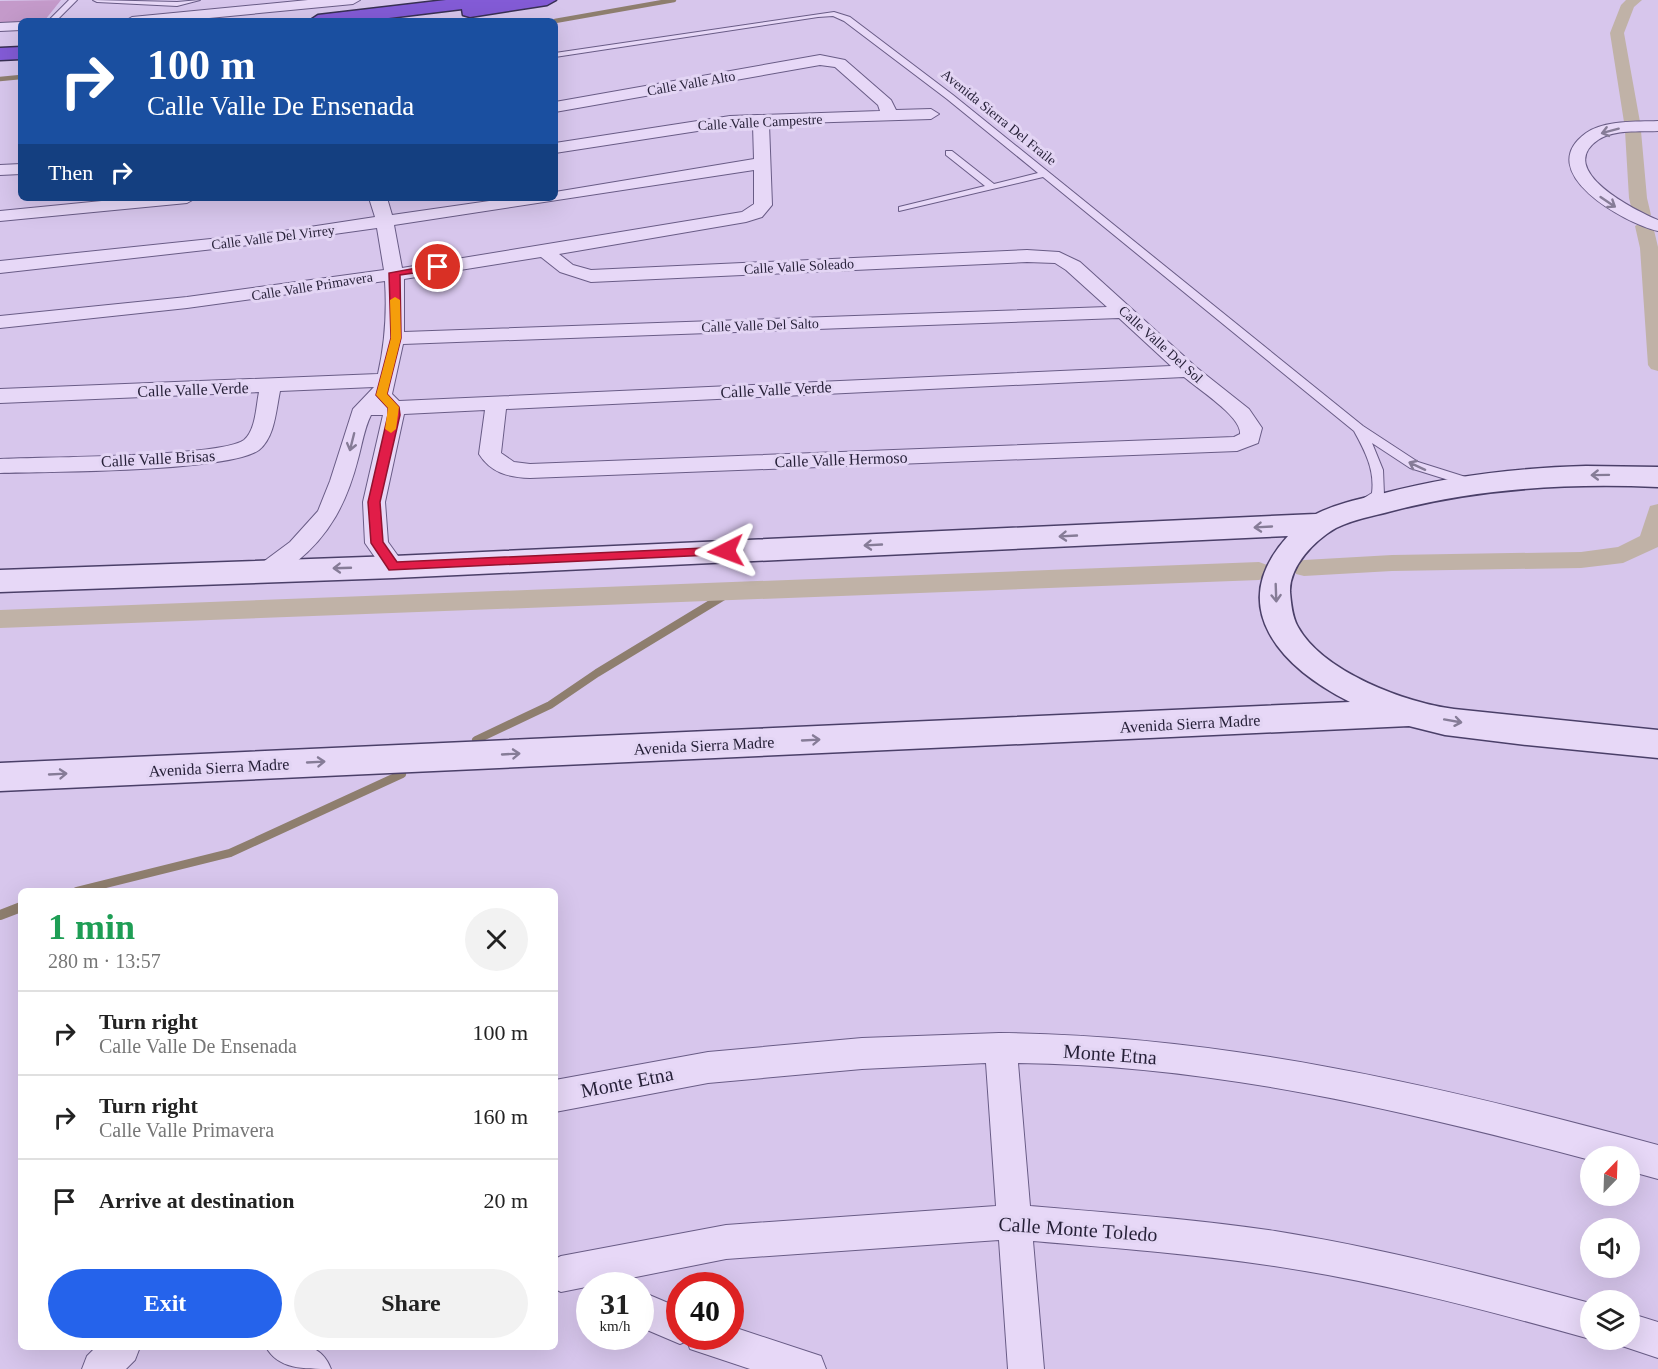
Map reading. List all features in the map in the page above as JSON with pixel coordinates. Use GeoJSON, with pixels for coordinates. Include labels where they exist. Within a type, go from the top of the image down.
{"type":"FeatureCollection","features":[{"type":"Feature","properties":{"kind":"highway"},"geometry":{"type":"LineString","coordinates":[[343,18],[492,0]]}},
{"type":"Feature","properties":{"kind":"highway"},"geometry":{"type":"LineString","coordinates":[[413,18],[547,0]]}},
{"type":"Feature","properties":{"kind":"highway"},"geometry":{"type":"LineString","coordinates":[[0,46],[18,45]]}},
{"type":"Feature","properties":{"kind":"highway"},"geometry":{"type":"LineString","coordinates":[[0,54],[18,53]]}},
{"type":"Feature","properties":{"kind":"street"},"geometry":{"type":"LineString","coordinates":[[161,18],[353,0]]}},
{"type":"Feature","properties":{"kind":"street"},"geometry":{"type":"LineString","coordinates":[[0,27],[18,26]]}},
{"type":"Feature","properties":{"kind":"street","name":"Calle Valle Alto"},"geometry":{"type":"LineString","coordinates":[[558,105],[813,60],[828,60],[840,63],[878,96],[885,103],[890,115]]}},
{"type":"Feature","properties":{"kind":"street","name":"Calle Valle Campestre"},"geometry":{"type":"LineString","coordinates":[[558,148],[703,124],[931,114]]}},
{"type":"Feature","properties":{"kind":"street"},"geometry":{"type":"LineString","coordinates":[[558,196],[763,163],[762,120]]}},
{"type":"Feature","properties":{"kind":"street"},"geometry":{"type":"LineString","coordinates":[[1658,126],[1620,128],[1597,135],[1582,145],[1576,159],[1581,176],[1596,194],[1621,210],[1658,226]]}},
{"type":"Feature","properties":{"kind":"street","name":"Calle Valle Primavera"},"geometry":{"type":"LineString","coordinates":[[0,322],[212,301],[546,252],[746,217],[762,209],[763,163]]}},
{"type":"Feature","properties":{"kind":"street"},"geometry":{"type":"LineString","coordinates":[[0,170],[18,169]]}},
{"type":"Feature","properties":{"kind":"street"},"geometry":{"type":"LineString","coordinates":[[0,216],[156,201]]}},
{"type":"Feature","properties":{"kind":"street"},"geometry":{"type":"LineString","coordinates":[[379,201],[386,223],[394,273],[396,338],[387,394],[394,415],[374,502],[377,543],[394,567]]}},
{"type":"Feature","properties":{"kind":"street","name":"Calle Valle Del Virrey"},"geometry":{"type":"LineString","coordinates":[[0,267],[136,254],[386,223],[527,201]]}},
{"type":"Feature","properties":{"kind":"street","name":"Calle Valle Soleado"},"geometry":{"type":"LineString","coordinates":[[546,252],[562,268],[591,276],[1027,256],[1059,258]]}},
{"type":"Feature","properties":{"kind":"street","name":"Calle Valle Del Sol"},"geometry":{"type":"LineString","coordinates":[[1059,258],[1073,266],[1189,371],[1242,414],[1251,428],[1250,438]]}},
{"type":"Feature","properties":{"kind":"street","name":"Calle Valle Del Salto"},"geometry":{"type":"LineString","coordinates":[[396,338],[1125,312]]}},
{"type":"Feature","properties":{"kind":"street","name":"Calle Valle Verde"},"geometry":{"type":"LineString","coordinates":[[0,396],[270,387],[496,402],[1189,371]]}},
{"type":"Feature","properties":{"kind":"street","name":"Calle Valle Brisas"},"geometry":{"type":"LineString","coordinates":[[0,466],[239,453],[250,446],[261,430],[270,387]]}},
{"type":"Feature","properties":{"kind":"street"},"geometry":{"type":"LineString","coordinates":[[267,571],[318,531],[334,504],[363,409],[387,394]]}},
{"type":"Feature","properties":{"kind":"street","name":"Calle Valle Hermoso"},"geometry":{"type":"LineString","coordinates":[[496,402],[490,454],[499,466],[509,470],[1237,444],[1250,438]]}},
{"type":"Feature","properties":{"kind":"street"},"geometry":{"type":"LineString","coordinates":[[0,581],[394,567],[1329,520],[1435,490],[1504,478],[1605,474],[1658,477]]}},
{"type":"Feature","properties":{"kind":"street"},"geometry":{"type":"LineString","coordinates":[[334,504],[374,502]]}},
{"type":"Feature","properties":{"kind":"street"},"geometry":{"type":"LineString","coordinates":[[1329,520],[1301,542],[1284,562],[1275,584],[1277,614],[1284,636],[1302,656],[1338,680],[1408,713],[1532,733],[1658,744]]}},
{"type":"Feature","properties":{"kind":"street","name":"Avenida Sierra Madre"},"geometry":{"type":"LineString","coordinates":[[0,777],[1408,713]]}},
{"type":"Feature","properties":{"kind":"street"},"geometry":{"type":"LineString","coordinates":[[1001,1048],[1026,1369]]}},
{"type":"Feature","properties":{"kind":"street","name":"Monte Etna"},"geometry":{"type":"LineString","coordinates":[[558,1095],[682,1071],[875,1051],[1001,1048],[1134,1054],[1267,1071],[1476,1113],[1658,1162]]}},
{"type":"Feature","properties":{"kind":"street","name":"Calle Monte Toledo"},"geometry":{"type":"LineString","coordinates":[[569,1277],[726,1242],[1016,1221],[1158,1234],[1276,1249],[1469,1288],[1580,1318]]}},
{"type":"Feature","properties":{"kind":"street"},"geometry":{"type":"LineString","coordinates":[[1640,1334],[1658,1340]]}},
{"type":"Feature","properties":{"kind":"street"},"geometry":{"type":"LineString","coordinates":[[744,1349],[808,1369]]}},
{"type":"Feature","properties":{"kind":"street"},"geometry":{"type":"LineString","coordinates":[[100,1369],[119,1350]]}},
{"type":"Feature","properties":{"kind":"street"},"geometry":{"type":"LineString","coordinates":[[288,1350],[313,1369]]}},
{"type":"Feature","properties":{"kind":"lane"},"geometry":{"type":"LineString","coordinates":[[55,18],[73,0]]}},
{"type":"Feature","properties":{"kind":"lane"},"geometry":{"type":"LineString","coordinates":[[97,0],[177,4],[196,0]]}},
{"type":"Feature","properties":{"kind":"lane","name":"Avenida Sierra Del Fraile"},"geometry":{"type":"LineString","coordinates":[[558,55],[834,14],[848,19],[1046,174],[1359,429],[1414,465],[1446,477],[1473,483]]}},
{"type":"Feature","properties":{"kind":"lane"},"geometry":{"type":"LineString","coordinates":[[949,153],[992,187]]}},
{"type":"Feature","properties":{"kind":"lane"},"geometry":{"type":"LineString","coordinates":[[902,209],[1046,174]]}},
{"type":"Feature","properties":{"kind":"lane","name":"Avenida Sierra Del Fraile"},"geometry":{"type":"LineString","coordinates":[[1329,520],[1378,495],[1380,483],[1377,466],[1359,429]]}},
{"type":"Feature","properties":{"kind":"shaded area"},"geometry":{"type":"Polygon","coordinates":[[[61,0],[47,18],[18,18],[18,22],[0,23],[0,1],[61,0]]]}},
{"type":"Feature","properties":{"kind":"waterway"},"geometry":{"type":"LineString","coordinates":[[558,20],[674,0]]}},
{"type":"Feature","properties":{"kind":"waterway"},"geometry":{"type":"LineString","coordinates":[[1632,122],[1617,33],[1628,5],[1635,0]]}},
{"type":"Feature","properties":{"kind":"waterway"},"geometry":{"type":"LineString","coordinates":[[0,79],[18,77]]}},
{"type":"Feature","properties":{"kind":"waterway"},"geometry":{"type":"LineString","coordinates":[[1633,131],[1638,198],[1642,215]]}},
{"type":"Feature","properties":{"kind":"waterway"},"geometry":{"type":"LineString","coordinates":[[1644,226],[1649,248],[1658,365]]}},
{"type":"Feature","properties":{"kind":"waterway"},"geometry":{"type":"LineString","coordinates":[[1304,568],[1392,563],[1581,560],[1623,555],[1650,541],[1658,512]]}},
{"type":"Feature","properties":{"kind":"waterway"},"geometry":{"type":"LineString","coordinates":[[0,619],[1259,571]]}},
{"type":"Feature","properties":{"kind":"waterway"},"geometry":{"type":"LineString","coordinates":[[476,740],[550,705],[597,673],[732,591]]}},
{"type":"Feature","properties":{"kind":"waterway"},"geometry":{"type":"LineString","coordinates":[[89,888],[230,853],[402,774]]}},
{"type":"Feature","properties":{"kind":"waterway"},"geometry":{"type":"LineString","coordinates":[[0,915],[18,908]]}},
{"type":"Feature","properties":{"kind":"slow traffic"},"geometry":{"type":"LineString","coordinates":[[391,429],[393,407],[381,395],[387,380],[396,338],[395,300]]}},
{"type":"Feature","properties":{"kind":"route"},"geometry":{"type":"LineString","coordinates":[[438,267],[394,273],[396,338],[387,380],[381,395],[393,407],[394,415],[374,502],[377,543],[394,567],[726,551]]}}]}
